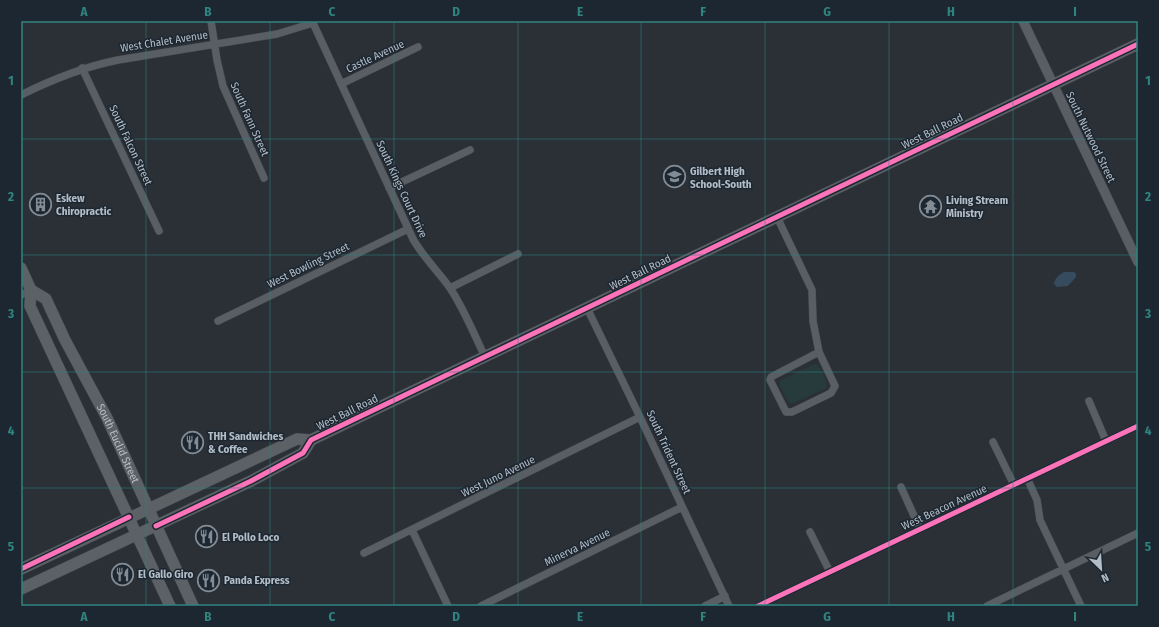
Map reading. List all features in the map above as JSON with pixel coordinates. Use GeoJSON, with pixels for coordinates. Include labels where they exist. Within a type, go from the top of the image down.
{"type":"FeatureCollection","features":[{"type":"Feature","properties":{"kind":"main road","name":"West Ball Road"},"geometry":{"type":"LineString","coordinates":[[21,569],[148,508],[297,440],[311,440],[1138,44]]}},
{"type":"Feature","properties":{"kind":"main road","name":"South Euclid Street"},"geometry":{"type":"LineString","coordinates":[[21,268],[31,290],[30,306],[170,606]]}},
{"type":"Feature","properties":{"kind":"main road","name":"South Euclid Street"},"geometry":{"type":"LineString","coordinates":[[31,290],[46,299],[65,340],[107,418],[193,606]]}},
{"type":"Feature","properties":{"kind":"main road","name":"West Ball Road"},"geometry":{"type":"LineString","coordinates":[[21,589],[240,487],[303,453],[311,440]]}},
{"type":"Feature","properties":{"kind":"street","name":"South Fann Street"},"geometry":{"type":"LineString","coordinates":[[211,21],[219,72],[226,93],[264,178]]}},
{"type":"Feature","properties":{"kind":"street","name":"South Nutwood Street"},"geometry":{"type":"LineString","coordinates":[[1023,21],[1052,85],[1138,262]]}},
{"type":"Feature","properties":{"kind":"street","name":"West Chalet Avenue"},"geometry":{"type":"LineString","coordinates":[[21,95],[54,79],[82,68],[118,60],[277,34],[313,22]]}},
{"type":"Feature","properties":{"kind":"street","name":"South Kings Court Drive"},"geometry":{"type":"LineString","coordinates":[[313,22],[408,229],[418,248],[450,288],[462,309],[485,357]]}},
{"type":"Feature","properties":{"kind":"street","name":"Castle Avenue"},"geometry":{"type":"LineString","coordinates":[[341,84],[418,47]]}},
{"type":"Feature","properties":{"kind":"street","name":"South Falcon Street"},"geometry":{"type":"LineString","coordinates":[[82,68],[159,231]]}},
{"type":"Feature","properties":{"kind":"street"},"geometry":{"type":"LineString","coordinates":[[389,188],[470,150]]}},
{"type":"Feature","properties":{"kind":"street"},"geometry":{"type":"LineString","coordinates":[[777,217],[812,290],[813,321],[819,352],[834,383],[834,390],[831,393],[792,412],[786,412],[770,380],[771,377],[819,352]]}},
{"type":"Feature","properties":{"kind":"street","name":"West Bowling Street"},"geometry":{"type":"LineString","coordinates":[[218,321],[408,229]]}},
{"type":"Feature","properties":{"kind":"street"},"geometry":{"type":"LineString","coordinates":[[450,288],[518,254]]}},
{"type":"Feature","properties":{"kind":"street"},"geometry":{"type":"LineString","coordinates":[[21,295],[31,290]]}},
{"type":"Feature","properties":{"kind":"street","name":"South Trident Street"},"geometry":{"type":"LineString","coordinates":[[587,308],[729,606]]}},
{"type":"Feature","properties":{"kind":"street"},"geometry":{"type":"LineString","coordinates":[[1089,401],[1106,441]]}},
{"type":"Feature","properties":{"kind":"street","name":"West Juno Avenue"},"geometry":{"type":"LineString","coordinates":[[364,553],[640,417]]}},
{"type":"Feature","properties":{"kind":"street","name":"West Beacon Avenue"},"geometry":{"type":"LineString","coordinates":[[758,606],[1138,426]]}},
{"type":"Feature","properties":{"kind":"street"},"geometry":{"type":"LineString","coordinates":[[993,442],[1014,485]]}},
{"type":"Feature","properties":{"kind":"street"},"geometry":{"type":"LineString","coordinates":[[1027,478],[1037,500],[1040,520],[1081,606]]}},
{"type":"Feature","properties":{"kind":"street"},"geometry":{"type":"LineString","coordinates":[[901,487],[920,529]]}},
{"type":"Feature","properties":{"kind":"street","name":"Minerva Avenue"},"geometry":{"type":"LineString","coordinates":[[481,606],[682,507]]}},
{"type":"Feature","properties":{"kind":"street"},"geometry":{"type":"LineString","coordinates":[[412,530],[448,606]]}},
{"type":"Feature","properties":{"kind":"street"},"geometry":{"type":"LineString","coordinates":[[810,532],[830,572]]}},
{"type":"Feature","properties":{"kind":"street"},"geometry":{"type":"LineString","coordinates":[[987,606],[1138,533]]}},
{"type":"Feature","properties":{"kind":"street"},"geometry":{"type":"LineString","coordinates":[[705,606],[725,596]]}},
{"type":"Feature","properties":{"kind":"green space"},"geometry":{"type":"Polygon","coordinates":[[[815,364],[824,374],[826,388],[794,403],[789,403],[780,386],[780,381],[815,364]]]}},
{"type":"Feature","properties":{"kind":"water"},"geometry":{"type":"Polygon","coordinates":[[[1064,272],[1074,272],[1076,277],[1068,286],[1057,287],[1054,284],[1055,280],[1064,272]]]}},
{"type":"Feature","properties":{"kind":"cycle path"},"geometry":{"type":"LineString","coordinates":[[156,526],[251,481],[303,453],[311,440],[1138,44]]}},
{"type":"Feature","properties":{"kind":"cycle path"},"geometry":{"type":"LineString","coordinates":[[758,606],[1138,426]]}},
{"type":"Feature","properties":{"kind":"cycle path"},"geometry":{"type":"LineString","coordinates":[[21,569],[129,517]]}},
{"type":"Feature","properties":{"kind":"place","name":"Gilbert High School-South"},"geometry":{"type":"Point","coordinates":[674,177]}},
{"type":"Feature","properties":{"kind":"place","name":"Eskew Chiropractic"},"geometry":{"type":"Point","coordinates":[40,204]}},
{"type":"Feature","properties":{"kind":"place","name":"Living Stream Ministry"},"geometry":{"type":"Point","coordinates":[931,206]}},
{"type":"Feature","properties":{"kind":"place","name":"THH Sandwiches & Coffee"},"geometry":{"type":"Point","coordinates":[192,442]}},
{"type":"Feature","properties":{"kind":"place","name":"El Pollo Loco"},"geometry":{"type":"Point","coordinates":[206,537]}},
{"type":"Feature","properties":{"kind":"place","name":"El Gallo Giro"},"geometry":{"type":"Point","coordinates":[122,574]}},
{"type":"Feature","properties":{"kind":"place","name":"Panda Express"},"geometry":{"type":"Point","coordinates":[209,580]}}]}
